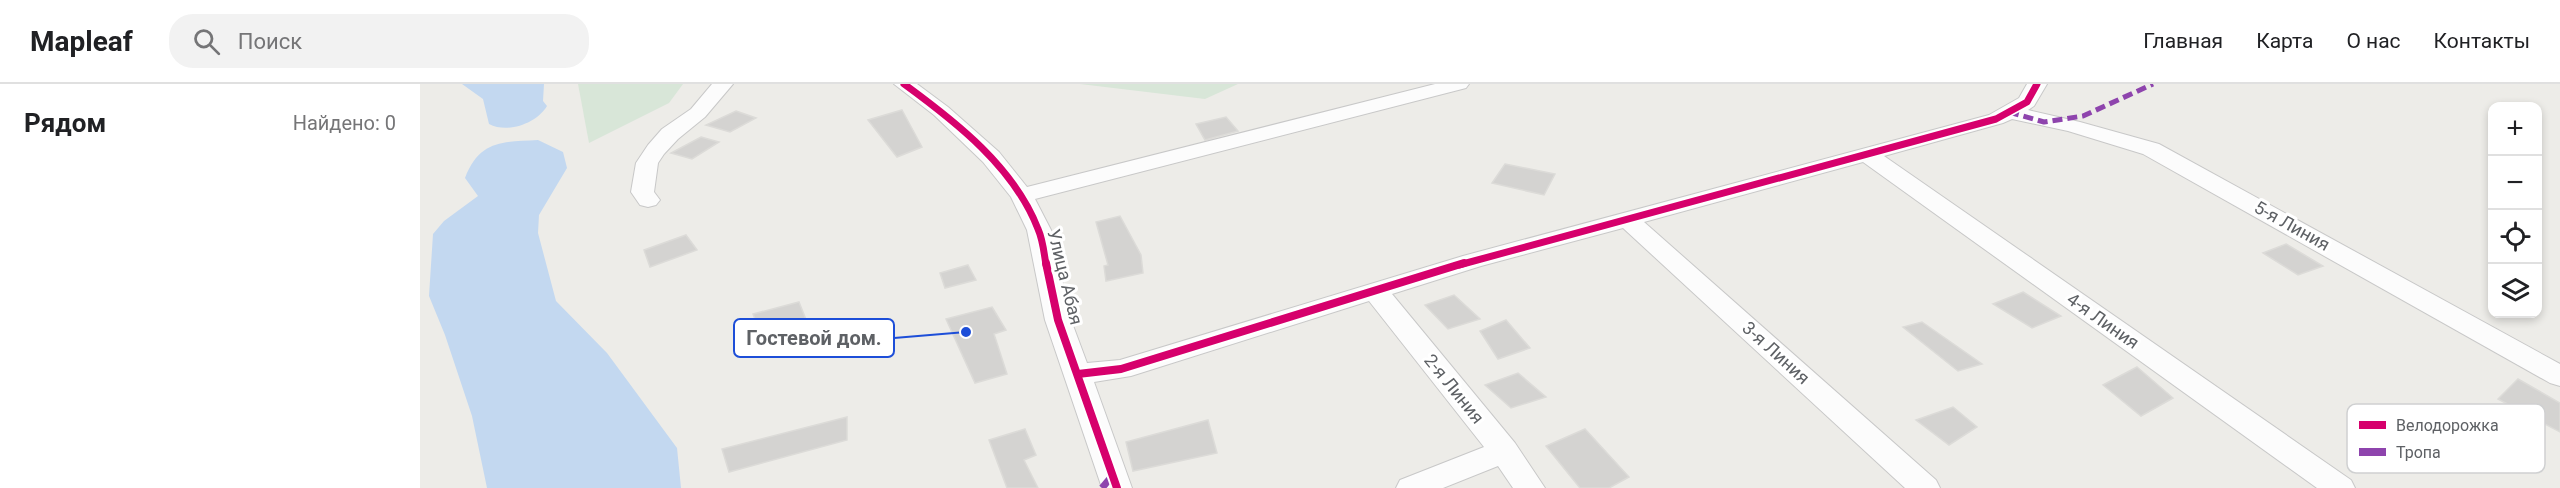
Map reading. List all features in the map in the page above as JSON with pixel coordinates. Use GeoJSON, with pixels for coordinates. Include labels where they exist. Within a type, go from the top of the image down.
{"type":"FeatureCollection","features":[{"type":"Feature","properties":{"kind":"street"},"geometry":{"type":"LineString","coordinates":[[648,200],[642,192],[646,163],[670,134],[698,113],[723,84]]}},
{"type":"Feature","properties":{"kind":"street","name":"Улица Абая"},"geometry":{"type":"LineString","coordinates":[[904,84],[941,111],[991,158],[1022,195],[1039,230],[1058,320],[1117,488]]}},
{"type":"Feature","properties":{"kind":"street"},"geometry":{"type":"LineString","coordinates":[[1022,195],[1459,84]]}},
{"type":"Feature","properties":{"kind":"street"},"geometry":{"type":"LineString","coordinates":[[1078,374],[1121,369],[1375,291],[1627,219],[1996,119],[2026,102],[2037,84]]}},
{"type":"Feature","properties":{"kind":"street","name":"5-я Линия"},"geometry":{"type":"LineString","coordinates":[[2009,112],[2073,126],[2151,149],[2560,376]]}},
{"type":"Feature","properties":{"kind":"street","name":"4-я Линия"},"geometry":{"type":"LineString","coordinates":[[1866,154],[2340,488]]}},
{"type":"Feature","properties":{"kind":"street","name":"3-я Линия"},"geometry":{"type":"LineString","coordinates":[[1627,219],[1925,488]]}},
{"type":"Feature","properties":{"kind":"street","name":"2-я Линия"},"geometry":{"type":"LineString","coordinates":[[1375,291],[1504,451],[1530,488]]}},
{"type":"Feature","properties":{"kind":"street"},"geometry":{"type":"LineString","coordinates":[[1411,488],[1504,451]]}},
{"type":"Feature","properties":{"kind":"green space"},"geometry":{"type":"Polygon","coordinates":[[[578,84],[683,84],[669,103],[589,143],[578,84]]]}},
{"type":"Feature","properties":{"kind":"green space"},"geometry":{"type":"Polygon","coordinates":[[[1080,84],[1238,84],[1205,99],[1080,84]]]}},
{"type":"Feature","properties":{"kind":"water"},"geometry":{"type":"Polygon","coordinates":[[[462,84],[544,84],[543,101],[547,106],[529,122],[513,127],[497,127],[489,124],[483,99],[462,84]]]}},
{"type":"Feature","properties":{"kind":"water"},"geometry":{"type":"Polygon","coordinates":[[[538,140],[563,152],[567,168],[539,215],[538,233],[556,301],[607,353],[677,448],[681,488],[487,488],[472,416],[445,335],[429,296],[433,234],[444,221],[478,196],[465,178],[478,156],[494,145],[538,140]]]}},
{"type":"Feature","properties":{"kind":"building"},"geometry":{"type":"Polygon","coordinates":[[[902,110],[922,147],[897,157],[868,120],[902,110]]]}},
{"type":"Feature","properties":{"kind":"building"},"geometry":{"type":"Polygon","coordinates":[[[736,111],[756,118],[730,132],[706,125],[736,111]]]}},
{"type":"Feature","properties":{"kind":"building"},"geometry":{"type":"Polygon","coordinates":[[[1226,117],[1238,131],[1205,140],[1196,124],[1226,117]]]}},
{"type":"Feature","properties":{"kind":"building"},"geometry":{"type":"Polygon","coordinates":[[[701,137],[719,142],[692,159],[671,153],[701,137]]]}},
{"type":"Feature","properties":{"kind":"building"},"geometry":{"type":"Polygon","coordinates":[[[1505,164],[1555,174],[1544,195],[1492,183],[1505,164]]]}},
{"type":"Feature","properties":{"kind":"building"},"geometry":{"type":"Polygon","coordinates":[[[1120,216],[1141,255],[1143,273],[1106,281],[1104,266],[1108,265],[1096,222],[1120,216]]]}},
{"type":"Feature","properties":{"kind":"building"},"geometry":{"type":"Polygon","coordinates":[[[686,235],[697,250],[650,267],[644,250],[686,235]]]}},
{"type":"Feature","properties":{"kind":"building"},"geometry":{"type":"Polygon","coordinates":[[[2286,244],[2323,266],[2298,275],[2263,253],[2286,244]]]}},
{"type":"Feature","properties":{"kind":"building"},"geometry":{"type":"Polygon","coordinates":[[[968,265],[976,280],[945,288],[940,273],[968,265]]]}},
{"type":"Feature","properties":{"kind":"building"},"geometry":{"type":"Polygon","coordinates":[[[2023,292],[2061,316],[2032,328],[1993,304],[2023,292]]]}},
{"type":"Feature","properties":{"kind":"building"},"geometry":{"type":"Polygon","coordinates":[[[1454,295],[1480,319],[1448,329],[1425,305],[1454,295]]]}},
{"type":"Feature","properties":{"kind":"building"},"geometry":{"type":"Polygon","coordinates":[[[799,302],[807,322],[762,336],[753,314],[799,302]]]}},
{"type":"Feature","properties":{"kind":"building"},"geometry":{"type":"Polygon","coordinates":[[[992,307],[1006,330],[994,334],[1007,374],[975,383],[946,319],[992,307]]]}},
{"type":"Feature","properties":{"kind":"building"},"geometry":{"type":"Polygon","coordinates":[[[1506,320],[1530,348],[1498,359],[1480,331],[1506,320]]]}},
{"type":"Feature","properties":{"kind":"building"},"geometry":{"type":"Polygon","coordinates":[[[1922,322],[1982,364],[1958,371],[1903,327],[1922,322]]]}},
{"type":"Feature","properties":{"kind":"building"},"geometry":{"type":"Polygon","coordinates":[[[2137,367],[2173,398],[2141,416],[2103,385],[2137,367]]]}},
{"type":"Feature","properties":{"kind":"building"},"geometry":{"type":"Polygon","coordinates":[[[1518,373],[1546,397],[1511,408],[1485,385],[1518,373]]]}},
{"type":"Feature","properties":{"kind":"building"},"geometry":{"type":"Polygon","coordinates":[[[2518,379],[2560,403],[2560,432],[2545,424],[2545,404],[2507,404],[2498,399],[2518,379]]]}},
{"type":"Feature","properties":{"kind":"building"},"geometry":{"type":"Polygon","coordinates":[[[1953,407],[1977,427],[1949,445],[1916,420],[1953,407]]]}},
{"type":"Feature","properties":{"kind":"building"},"geometry":{"type":"Polygon","coordinates":[[[847,417],[847,440],[729,472],[722,449],[847,417]]]}},
{"type":"Feature","properties":{"kind":"building"},"geometry":{"type":"Polygon","coordinates":[[[1208,420],[1217,453],[1133,471],[1126,442],[1208,420]]]}},
{"type":"Feature","properties":{"kind":"building"},"geometry":{"type":"Polygon","coordinates":[[[1025,429],[1036,455],[1024,460],[1038,488],[1007,488],[989,440],[1025,429]]]}},
{"type":"Feature","properties":{"kind":"building"},"geometry":{"type":"Polygon","coordinates":[[[1585,429],[1629,477],[1609,488],[1580,488],[1546,446],[1585,429]]]}},
{"type":"Feature","properties":{"kind":"marked path"},"geometry":{"type":"LineString","coordinates":[[2009,112],[2044,122],[2083,116],[2153,84]]}},
{"type":"Feature","properties":{"kind":"marked path"},"geometry":{"type":"LineString","coordinates":[[1102,488],[1113,475]]}},
{"type":"Feature","properties":{"kind":"cycle path"},"geometry":{"type":"LineString","coordinates":[[904,84],[941,111],[991,157],[1022,195],[1039,230],[1058,320],[1117,488]]}},
{"type":"Feature","properties":{"kind":"cycle path"},"geometry":{"type":"LineString","coordinates":[[1078,374],[1121,369],[1472,261],[1996,119],[2027,102],[2037,84]]}},
{"type":"Feature","properties":{"kind":"place","name":"Гостевой дом."},"geometry":{"type":"Point","coordinates":[966,332]}}]}
